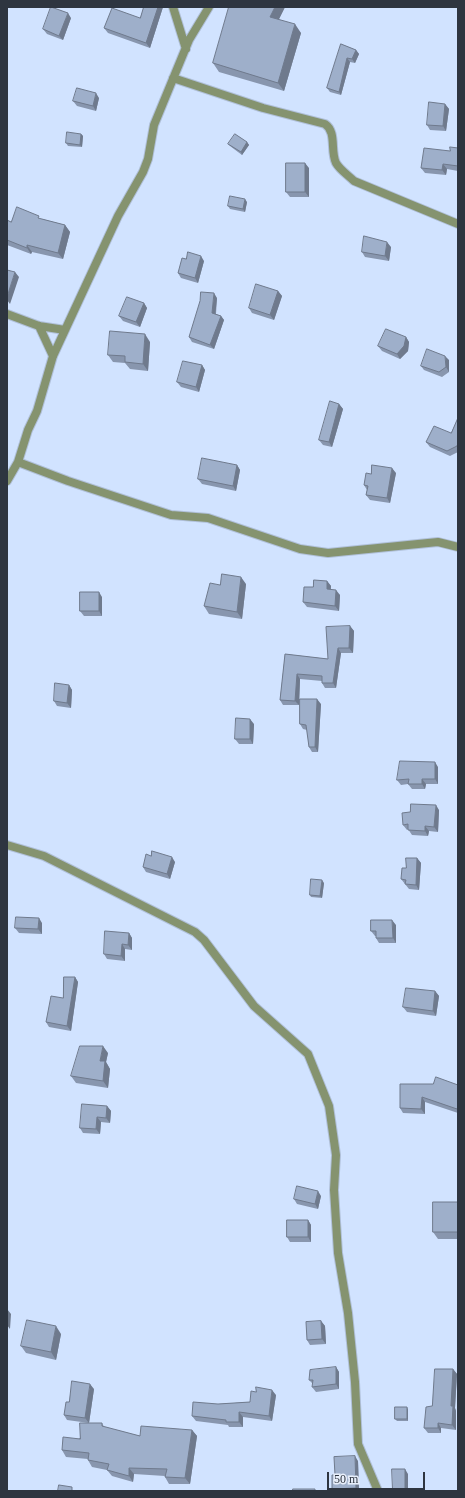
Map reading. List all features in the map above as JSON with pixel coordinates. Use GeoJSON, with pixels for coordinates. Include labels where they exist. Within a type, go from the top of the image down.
{"type":"FeatureCollection","features":[{"type":"Feature","properties":{"kind":"street"},"geometry":{"type":"LineString","coordinates":[[173,7],[186,48]]}},
{"type":"Feature","properties":{"kind":"street"},"geometry":{"type":"LineString","coordinates":[[7,481],[18,462],[28,430],[37,411],[53,356],[118,216],[148,159],[154,125],[186,48],[209,7]]}},
{"type":"Feature","properties":{"kind":"street"},"geometry":{"type":"LineString","coordinates":[[173,78],[263,108],[325,124],[332,130],[333,153],[336,162],[343,172],[354,181],[458,224]]}},
{"type":"Feature","properties":{"kind":"street"},"geometry":{"type":"LineString","coordinates":[[7,314],[39,326],[65,330]]}},
{"type":"Feature","properties":{"kind":"street"},"geometry":{"type":"LineString","coordinates":[[39,326],[53,356]]}},
{"type":"Feature","properties":{"kind":"street"},"geometry":{"type":"LineString","coordinates":[[18,462],[68,481],[171,514],[208,518],[300,549],[328,553],[385,549],[438,542],[458,547]]}},
{"type":"Feature","properties":{"kind":"street"},"geometry":{"type":"LineString","coordinates":[[7,845],[44,856],[195,932],[204,940],[254,1006],[308,1054],[329,1106],[336,1155],[334,1190],[338,1253],[348,1313],[355,1382],[358,1444],[378,1491]]}},
{"type":"Feature","properties":{"kind":"building"},"geometry":{"type":"Polygon","coordinates":[[[51,7],[68,13],[59,36],[43,29],[51,7]]]}},
{"type":"Feature","properties":{"kind":"building"},"geometry":{"type":"Polygon","coordinates":[[[144,7],[158,7],[146,43],[104,28],[112,8],[140,18],[144,7]]]}},
{"type":"Feature","properties":{"kind":"building"},"geometry":{"type":"Polygon","coordinates":[[[229,7],[275,7],[270,17],[295,24],[278,83],[213,63],[229,7]]]}},
{"type":"Feature","properties":{"kind":"building"},"geometry":{"type":"Polygon","coordinates":[[[341,44],[356,50],[352,59],[347,58],[339,92],[327,88],[341,44]]]}},
{"type":"Feature","properties":{"kind":"building"},"geometry":{"type":"Polygon","coordinates":[[[77,88],[96,93],[93,106],[73,101],[77,88]]]}},
{"type":"Feature","properties":{"kind":"building"},"geometry":{"type":"Polygon","coordinates":[[[429,102],[445,104],[443,126],[427,125],[429,102]]]}},
{"type":"Feature","properties":{"kind":"building"},"geometry":{"type":"Polygon","coordinates":[[[67,132],[81,134],[80,145],[66,143],[67,132]]]}},
{"type":"Feature","properties":{"kind":"building"},"geometry":{"type":"Polygon","coordinates":[[[235,134],[247,142],[241,152],[228,144],[235,134]]]}},
{"type":"Feature","properties":{"kind":"building"},"geometry":{"type":"Polygon","coordinates":[[[450,147],[458,148],[458,166],[443,164],[442,170],[421,168],[424,148],[450,151],[450,147]]]}},
{"type":"Feature","properties":{"kind":"building"},"geometry":{"type":"Polygon","coordinates":[[[286,163],[305,163],[305,192],[286,192],[286,163]]]}},
{"type":"Feature","properties":{"kind":"building"},"geometry":{"type":"Polygon","coordinates":[[[230,196],[245,199],[243,209],[228,206],[230,196]]]}},
{"type":"Feature","properties":{"kind":"building"},"geometry":{"type":"Polygon","coordinates":[[[17,207],[39,216],[38,218],[65,225],[58,253],[27,245],[27,248],[7,240],[7,220],[11,222],[17,207]]]}},
{"type":"Feature","properties":{"kind":"building"},"geometry":{"type":"Polygon","coordinates":[[[364,236],[387,242],[385,256],[362,252],[364,236]]]}},
{"type":"Feature","properties":{"kind":"building"},"geometry":{"type":"Polygon","coordinates":[[[188,252],[201,256],[195,278],[178,273],[182,258],[186,259],[188,252]]]}},
{"type":"Feature","properties":{"kind":"building"},"geometry":{"type":"Polygon","coordinates":[[[7,270],[15,272],[7,297],[7,270]]]}},
{"type":"Feature","properties":{"kind":"building"},"geometry":{"type":"Polygon","coordinates":[[[256,284],[278,291],[270,315],[249,308],[256,284]]]}},
{"type":"Feature","properties":{"kind":"building"},"geometry":{"type":"Polygon","coordinates":[[[201,292],[214,293],[212,313],[221,316],[210,345],[189,337],[200,301],[201,292]]]}},
{"type":"Feature","properties":{"kind":"building"},"geometry":{"type":"Polygon","coordinates":[[[127,297],[144,303],[136,322],[119,316],[127,297]]]}},
{"type":"Feature","properties":{"kind":"building"},"geometry":{"type":"Polygon","coordinates":[[[386,329],[406,337],[404,346],[397,354],[378,346],[386,329]]]}},
{"type":"Feature","properties":{"kind":"building"},"geometry":{"type":"Polygon","coordinates":[[[110,331],[145,334],[143,364],[125,362],[125,356],[108,355],[110,331]]]}},
{"type":"Feature","properties":{"kind":"building"},"geometry":{"type":"Polygon","coordinates":[[[427,349],[445,356],[446,367],[439,372],[421,366],[427,349]]]}},
{"type":"Feature","properties":{"kind":"building"},"geometry":{"type":"Polygon","coordinates":[[[183,361],[202,365],[196,387],[177,382],[183,361]]]}},
{"type":"Feature","properties":{"kind":"building"},"geometry":{"type":"Polygon","coordinates":[[[330,401],[339,404],[329,442],[319,440],[330,401]]]}},
{"type":"Feature","properties":{"kind":"building"},"geometry":{"type":"Polygon","coordinates":[[[458,418],[457,446],[447,451],[426,442],[434,426],[451,433],[458,418]]]}},
{"type":"Feature","properties":{"kind":"building"},"geometry":{"type":"Polygon","coordinates":[[[202,458],[237,465],[233,486],[198,479],[202,458]]]}},
{"type":"Feature","properties":{"kind":"building"},"geometry":{"type":"Polygon","coordinates":[[[372,465],[392,468],[387,498],[366,495],[368,486],[364,485],[366,473],[371,474],[372,465]]]}},
{"type":"Feature","properties":{"kind":"building"},"geometry":{"type":"Polygon","coordinates":[[[222,574],[241,577],[237,612],[204,606],[210,583],[220,585],[222,574]]]}},
{"type":"Feature","properties":{"kind":"building"},"geometry":{"type":"Polygon","coordinates":[[[314,580],[327,581],[327,589],[336,590],[335,606],[303,602],[304,587],[313,587],[314,580]]]}},
{"type":"Feature","properties":{"kind":"building"},"geometry":{"type":"Polygon","coordinates":[[[80,592],[99,592],[99,611],[80,611],[80,592]]]}},
{"type":"Feature","properties":{"kind":"building"},"geometry":{"type":"Polygon","coordinates":[[[350,626],[349,648],[338,648],[333,683],[322,683],[322,676],[297,674],[295,701],[280,700],[285,654],[328,659],[326,627],[350,626]]]}},
{"type":"Feature","properties":{"kind":"building"},"geometry":{"type":"Polygon","coordinates":[[[55,683],[69,685],[67,703],[54,701],[55,683]]]}},
{"type":"Feature","properties":{"kind":"building"},"geometry":{"type":"Polygon","coordinates":[[[300,699],[317,699],[315,747],[309,747],[306,725],[300,724],[300,699]]]}},
{"type":"Feature","properties":{"kind":"building"},"geometry":{"type":"Polygon","coordinates":[[[236,718],[250,719],[250,739],[235,739],[236,718]]]}},
{"type":"Feature","properties":{"kind":"building"},"geometry":{"type":"Polygon","coordinates":[[[400,761],[435,762],[435,779],[422,779],[422,784],[408,784],[409,779],[397,780],[400,761]]]}},
{"type":"Feature","properties":{"kind":"building"},"geometry":{"type":"Polygon","coordinates":[[[411,804],[436,805],[434,827],[425,826],[425,831],[408,830],[408,824],[403,825],[402,813],[410,812],[411,804]]]}},
{"type":"Feature","properties":{"kind":"building"},"geometry":{"type":"Polygon","coordinates":[[[152,851],[172,857],[167,874],[143,867],[146,854],[151,856],[152,851]]]}},
{"type":"Feature","properties":{"kind":"building"},"geometry":{"type":"Polygon","coordinates":[[[406,858],[417,858],[416,885],[405,884],[406,880],[401,879],[402,868],[406,868],[406,858]]]}},
{"type":"Feature","properties":{"kind":"building"},"geometry":{"type":"Polygon","coordinates":[[[311,879],[322,880],[320,896],[310,895],[311,879]]]}},
{"type":"Feature","properties":{"kind":"building"},"geometry":{"type":"Polygon","coordinates":[[[16,917],[39,918],[38,929],[15,928],[16,917]]]}},
{"type":"Feature","properties":{"kind":"building"},"geometry":{"type":"Polygon","coordinates":[[[371,920],[392,920],[393,938],[376,938],[376,931],[371,931],[371,920]]]}},
{"type":"Feature","properties":{"kind":"building"},"geometry":{"type":"Polygon","coordinates":[[[105,931],[129,933],[128,945],[122,944],[121,956],[104,954],[105,931]]]}},
{"type":"Feature","properties":{"kind":"building"},"geometry":{"type":"Polygon","coordinates":[[[64,977],[75,977],[67,1026],[46,1022],[51,996],[63,998],[64,977]]]}},
{"type":"Feature","properties":{"kind":"building"},"geometry":{"type":"Polygon","coordinates":[[[406,988],[435,991],[433,1011],[403,1007],[406,988]]]}},
{"type":"Feature","properties":{"kind":"building"},"geometry":{"type":"Polygon","coordinates":[[[80,1046],[103,1046],[100,1061],[105,1061],[103,1081],[71,1076],[80,1046]]]}},
{"type":"Feature","properties":{"kind":"building"},"geometry":{"type":"Polygon","coordinates":[[[436,1077],[458,1085],[457,1109],[422,1097],[421,1109],[400,1108],[400,1084],[433,1084],[436,1077]]]}},
{"type":"Feature","properties":{"kind":"building"},"geometry":{"type":"Polygon","coordinates":[[[82,1104],[107,1106],[106,1118],[97,1117],[96,1129],[80,1128],[82,1104]]]}},
{"type":"Feature","properties":{"kind":"building"},"geometry":{"type":"Polygon","coordinates":[[[297,1186],[318,1191],[315,1204],[294,1199],[297,1186]]]}},
{"type":"Feature","properties":{"kind":"building"},"geometry":{"type":"Polygon","coordinates":[[[433,1202],[458,1202],[458,1232],[433,1232],[433,1202]]]}},
{"type":"Feature","properties":{"kind":"building"},"geometry":{"type":"Polygon","coordinates":[[[287,1220],[308,1220],[308,1237],[287,1237],[287,1220]]]}},
{"type":"Feature","properties":{"kind":"building"},"geometry":{"type":"Polygon","coordinates":[[[27,1320],[56,1326],[51,1352],[21,1346],[27,1320]]]}},
{"type":"Feature","properties":{"kind":"building"},"geometry":{"type":"Polygon","coordinates":[[[321,1321],[322,1339],[307,1340],[306,1322],[321,1321]]]}},
{"type":"Feature","properties":{"kind":"building"},"geometry":{"type":"Polygon","coordinates":[[[336,1367],[336,1384],[312,1387],[313,1380],[309,1380],[310,1370],[336,1367]]]}},
{"type":"Feature","properties":{"kind":"building"},"geometry":{"type":"Polygon","coordinates":[[[435,1369],[453,1369],[451,1406],[453,1406],[452,1425],[438,1423],[438,1428],[424,1428],[426,1407],[432,1406],[435,1369]]]}},
{"type":"Feature","properties":{"kind":"building"},"geometry":{"type":"Polygon","coordinates":[[[72,1381],[90,1384],[85,1418],[64,1415],[66,1402],[69,1402],[72,1381]]]}},
{"type":"Feature","properties":{"kind":"building"},"geometry":{"type":"Polygon","coordinates":[[[256,1387],[272,1390],[269,1416],[239,1412],[239,1422],[226,1422],[226,1420],[192,1416],[193,1402],[218,1404],[250,1402],[251,1391],[256,1392],[256,1387]]]}},
{"type":"Feature","properties":{"kind":"building"},"geometry":{"type":"Polygon","coordinates":[[[395,1407],[407,1407],[407,1419],[395,1419],[395,1407]]]}},
{"type":"Feature","properties":{"kind":"building"},"geometry":{"type":"Polygon","coordinates":[[[80,1423],[102,1423],[102,1426],[140,1436],[141,1426],[192,1430],[185,1478],[165,1477],[167,1469],[129,1468],[129,1476],[107,1470],[109,1464],[88,1460],[89,1453],[62,1450],[63,1437],[80,1439],[80,1423]]]}},
{"type":"Feature","properties":{"kind":"building"},"geometry":{"type":"Polygon","coordinates":[[[355,1456],[356,1488],[332,1489],[332,1475],[335,1475],[334,1457],[355,1456]]]}},
{"type":"Feature","properties":{"kind":"building"},"geometry":{"type":"Polygon","coordinates":[[[392,1469],[405,1469],[405,1491],[393,1491],[392,1469]]]}},
{"type":"Feature","properties":{"kind":"building"},"geometry":{"type":"Polygon","coordinates":[[[59,1485],[72,1487],[72,1491],[58,1491],[59,1485]]]}},
{"type":"Feature","properties":{"kind":"building"},"geometry":{"type":"Polygon","coordinates":[[[293,1489],[315,1489],[315,1491],[293,1491],[293,1489]]]}}]}
